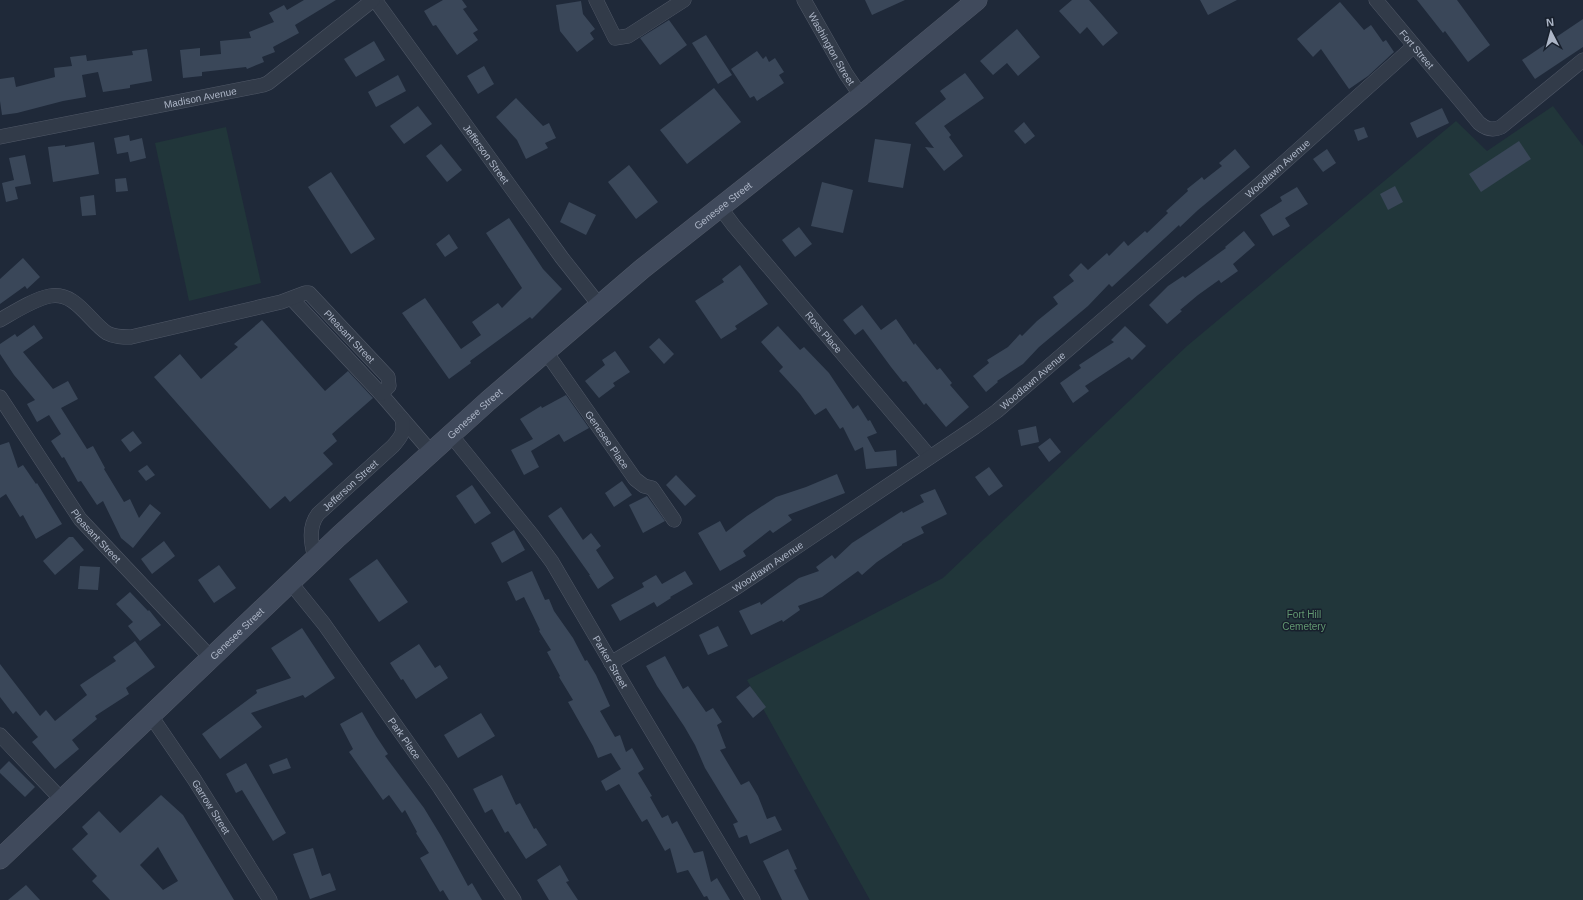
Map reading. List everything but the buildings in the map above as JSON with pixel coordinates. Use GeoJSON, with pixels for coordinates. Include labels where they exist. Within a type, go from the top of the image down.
{"type":"FeatureCollection","features":[{"type":"Feature","properties":{"kind":"main road","name":"Genesee Street"},"geometry":{"type":"LineString","coordinates":[[0,859],[315,558],[488,401],[642,269],[719,206],[763,174],[977,0]]}},
{"type":"Feature","properties":{"kind":"street","name":"Madison Avenue"},"geometry":{"type":"LineString","coordinates":[[0,137],[263,85],[268,83],[374,0]]}},
{"type":"Feature","properties":{"kind":"street","name":"Jefferson Street"},"geometry":{"type":"LineString","coordinates":[[374,0],[562,258],[600,306]]}},
{"type":"Feature","properties":{"kind":"street"},"geometry":{"type":"LineString","coordinates":[[596,0],[615,38],[628,36],[684,0]]}},
{"type":"Feature","properties":{"kind":"street","name":"Washington Street"},"geometry":{"type":"LineString","coordinates":[[804,0],[860,96]]}},
{"type":"Feature","properties":{"kind":"street","name":"Fort Street"},"geometry":{"type":"LineString","coordinates":[[1376,0],[1479,123],[1488,129],[1497,129],[1583,60]]}},
{"type":"Feature","properties":{"kind":"street","name":"Woodlawn Avenue"},"geometry":{"type":"LineString","coordinates":[[611,663],[737,587],[997,411],[1261,183],[1414,46]]}},
{"type":"Feature","properties":{"kind":"street","name":"Ross Place"},"geometry":{"type":"LineString","coordinates":[[719,206],[734,226],[930,457]]}},
{"type":"Feature","properties":{"kind":"street","name":"Pleasant Street"},"geometry":{"type":"LineString","coordinates":[[0,320],[43,298],[60,295],[71,300],[108,333],[119,337],[131,337],[164,331],[292,299],[381,394],[431,452]]}},
{"type":"Feature","properties":{"kind":"street","name":"Genesee Place"},"geometry":{"type":"LineString","coordinates":[[546,352],[635,479],[644,486],[652,488],[674,520]]}},
{"type":"Feature","properties":{"kind":"street","name":"Pleasant Street"},"geometry":{"type":"LineString","coordinates":[[0,397],[80,519],[211,658]]}},
{"type":"Feature","properties":{"kind":"street","name":"Jefferson Street"},"geometry":{"type":"LineString","coordinates":[[315,558],[311,538],[314,520],[318,514],[402,437],[404,428],[402,419]]}},
{"type":"Feature","properties":{"kind":"street","name":"Parker Street"},"geometry":{"type":"LineString","coordinates":[[452,435],[540,546],[568,587],[611,663],[753,900]]}},
{"type":"Feature","properties":{"kind":"street","name":"Park Place"},"geometry":{"type":"LineString","coordinates":[[290,582],[324,624],[436,781],[514,900]]}},
{"type":"Feature","properties":{"kind":"street","name":"Garrow Street"},"geometry":{"type":"LineString","coordinates":[[151,716],[194,779],[270,900]]}},
{"type":"Feature","properties":{"kind":"street"},"geometry":{"type":"LineString","coordinates":[[0,735],[62,800]]}},
{"type":"Feature","properties":{"kind":"green space","name":"Fort Hill Cemetery"},"geometry":{"type":"Polygon","coordinates":[[[1553,106],[1583,146],[1583,900],[870,900],[747,680],[943,578],[1187,346],[1456,121],[1487,151],[1553,106]]]}},
{"type":"Feature","properties":{"kind":"green space"},"geometry":{"type":"Polygon","coordinates":[[[226,127],[261,283],[189,301],[155,143],[226,127]]]}}]}
